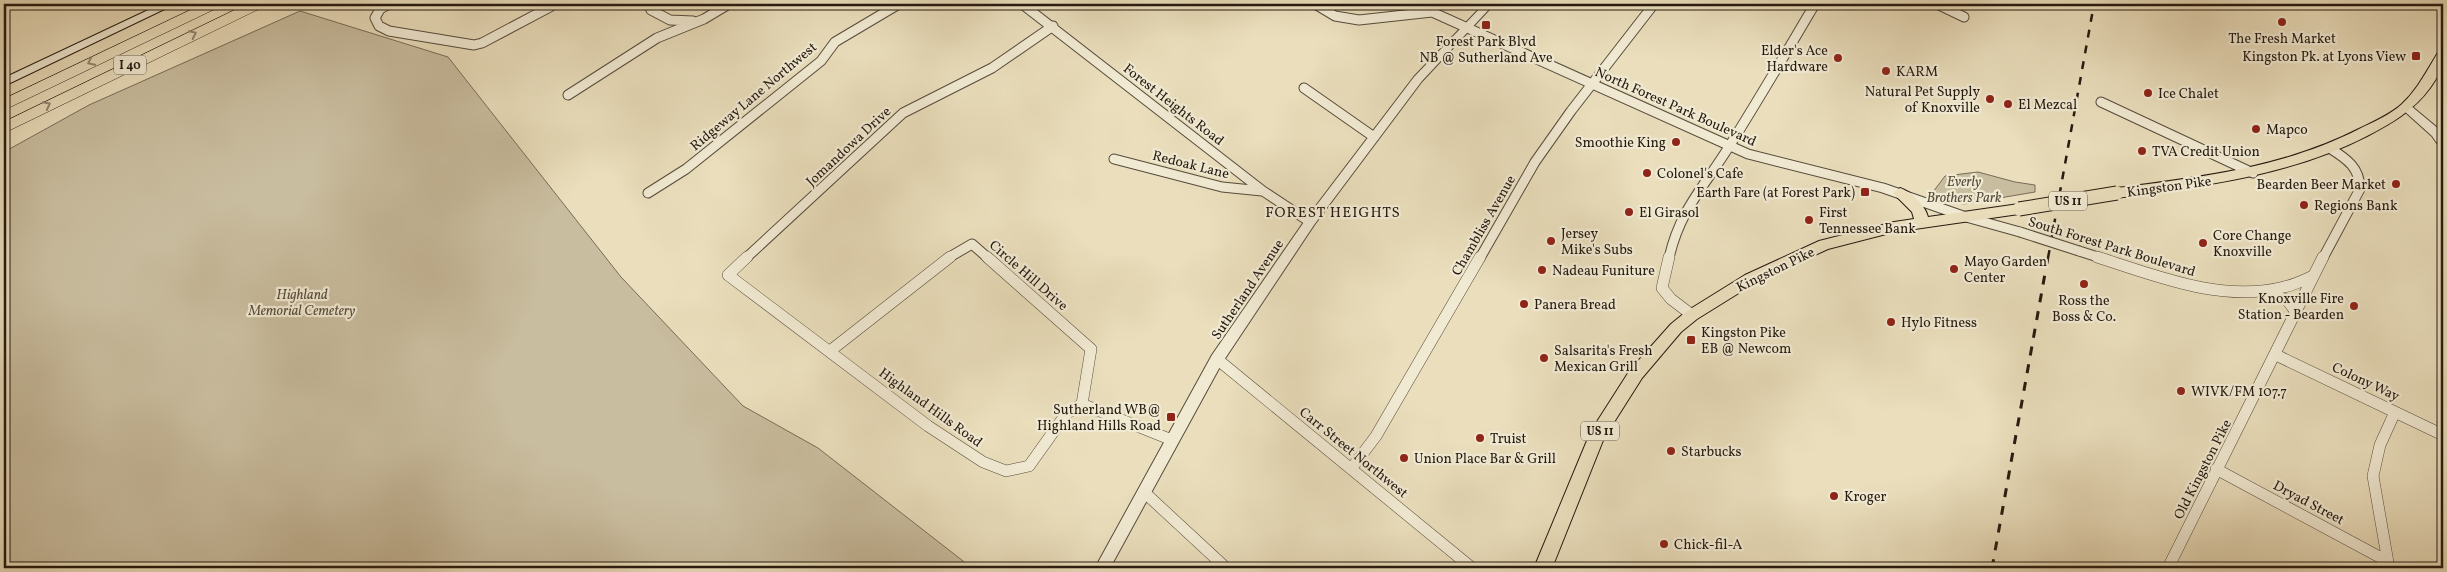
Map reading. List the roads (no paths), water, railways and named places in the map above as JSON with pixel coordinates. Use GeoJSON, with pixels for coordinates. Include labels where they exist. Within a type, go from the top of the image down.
{"type":"FeatureCollection","features":[{"type":"Feature","properties":{"kind":"highway","name":"I 40"},"geometry":{"type":"LineString","coordinates":[[4,105],[214,4]]}},
{"type":"Feature","properties":{"kind":"highway","name":"I 40"},"geometry":{"type":"LineString","coordinates":[[4,128],[258,4]]}},
{"type":"Feature","properties":{"kind":"main road"},"geometry":{"type":"LineString","coordinates":[[4,82],[170,4]]}},
{"type":"Feature","properties":{"kind":"main road","name":"Kingston Pike"},"geometry":{"type":"LineString","coordinates":[[1543,568],[1597,436],[1636,374],[1676,328],[1692,314],[1750,279],[1807,252],[1857,235],[1922,223],[2253,173],[2289,164],[2331,149],[2406,107],[2430,79],[2443,54]]}},
{"type":"Feature","properties":{"kind":"main road"},"geometry":{"type":"LineString","coordinates":[[1900,193],[1919,210],[1922,223]]}},
{"type":"Feature","properties":{"kind":"street"},"geometry":{"type":"LineString","coordinates":[[389,4],[380,9],[376,18],[379,26],[388,31],[474,45],[482,43],[550,7]]}},
{"type":"Feature","properties":{"kind":"street"},"geometry":{"type":"LineString","coordinates":[[649,4],[651,10],[670,20],[704,19]]}},
{"type":"Feature","properties":{"kind":"street"},"geometry":{"type":"LineString","coordinates":[[568,95],[593,77],[657,38],[704,19],[730,4]]}},
{"type":"Feature","properties":{"kind":"street","name":"Ridgeway Lane Northwest"},"geometry":{"type":"LineString","coordinates":[[648,192],[686,169],[821,61],[836,42],[899,4]]}},
{"type":"Feature","properties":{"kind":"street","name":"Forest Heights Road"},"geometry":{"type":"LineString","coordinates":[[1022,4],[1053,26],[1263,191],[1310,222]]}},
{"type":"Feature","properties":{"kind":"street","name":"North Forest Park Boulevard"},"geometry":{"type":"LineString","coordinates":[[1315,4],[1335,16],[1359,20],[1432,12],[1729,147],[1770,161],[1836,174],[1900,193],[1966,217]]}},
{"type":"Feature","properties":{"kind":"street","name":"Sutherland Avenue"},"geometry":{"type":"LineString","coordinates":[[1102,568],[1217,359],[1310,222],[1418,79],[1489,4]]}},
{"type":"Feature","properties":{"kind":"street","name":"Chambliss Avenue"},"geometry":{"type":"LineString","coordinates":[[1351,470],[1376,436],[1404,384],[1436,334],[1535,162],[1571,111],[1594,84],[1654,4]]}},
{"type":"Feature","properties":{"kind":"street"},"geometry":{"type":"LineString","coordinates":[[1692,314],[1665,293],[1662,282],[1680,221],[1696,194],[1729,147],[1815,4]]}},
{"type":"Feature","properties":{"kind":"street"},"geometry":{"type":"LineString","coordinates":[[1937,4],[1964,17]]}},
{"type":"Feature","properties":{"kind":"street","name":"Jomandowa Drive"},"geometry":{"type":"LineString","coordinates":[[728,276],[903,113],[992,68],[1053,26]]}},
{"type":"Feature","properties":{"kind":"street"},"geometry":{"type":"LineString","coordinates":[[1304,88],[1374,137]]}},
{"type":"Feature","properties":{"kind":"street"},"geometry":{"type":"LineString","coordinates":[[2101,102],[2253,173]]}},
{"type":"Feature","properties":{"kind":"street"},"geometry":{"type":"LineString","coordinates":[[2406,107],[2440,132],[2443,143]]}},
{"type":"Feature","properties":{"kind":"street","name":"Old Kingston Pike"},"geometry":{"type":"LineString","coordinates":[[2168,568],[2216,469],[2360,189],[2360,176],[2352,163],[2331,149]]}},
{"type":"Feature","properties":{"kind":"street","name":"Redoak Lane"},"geometry":{"type":"LineString","coordinates":[[1114,159],[1222,187],[1263,191]]}},
{"type":"Feature","properties":{"kind":"street","name":"South Forest Park Boulevard"},"geometry":{"type":"LineString","coordinates":[[1966,217],[2172,280],[2230,291],[2252,291],[2295,286],[2314,276]]}},
{"type":"Feature","properties":{"kind":"street","name":"Circle Hill Drive"},"geometry":{"type":"LineString","coordinates":[[830,351],[945,260],[972,244],[1091,349],[1082,404]]}},
{"type":"Feature","properties":{"kind":"street","name":"Highland Hills Road"},"geometry":{"type":"LineString","coordinates":[[728,276],[928,426],[983,462],[1006,471],[1029,466],[1066,414],[1082,404]]}},
{"type":"Feature","properties":{"kind":"street","name":"South Forest Park Boulevard"},"geometry":{"type":"LineString","coordinates":[[2252,291],[2287,300],[2296,312]]}},
{"type":"Feature","properties":{"kind":"street","name":"Colony Way"},"geometry":{"type":"LineString","coordinates":[[2276,355],[2443,435]]}},
{"type":"Feature","properties":{"kind":"street","name":"Carr Street Northwest"},"geometry":{"type":"LineString","coordinates":[[1217,359],[1472,568]]}},
{"type":"Feature","properties":{"kind":"street"},"geometry":{"type":"LineString","coordinates":[[1082,404],[1172,440]]}},
{"type":"Feature","properties":{"kind":"street"},"geometry":{"type":"LineString","coordinates":[[2388,564],[2373,476],[2380,445],[2395,412]]}},
{"type":"Feature","properties":{"kind":"street","name":"Dryad Street"},"geometry":{"type":"LineString","coordinates":[[2216,469],[2388,564]]}},
{"type":"Feature","properties":{"kind":"street"},"geometry":{"type":"LineString","coordinates":[[1144,492],[1226,568]]}},
{"type":"Feature","properties":{"kind":"railway"},"geometry":{"type":"LineString","coordinates":[[2048,258],[2094,4]]}},
{"type":"Feature","properties":{"kind":"railway"},"geometry":{"type":"LineString","coordinates":[[1992,568],[2048,257]]}},
{"type":"Feature","properties":{"kind":"place","name":"The Fresh Market"},"geometry":{"type":"Point","coordinates":[2282,22]}},
{"type":"Feature","properties":{"kind":"place","name":"Forest Park Blvd NB @ Sutherland Ave"},"geometry":{"type":"Point","coordinates":[1486,25]}},
{"type":"Feature","properties":{"kind":"place","name":"Kingston Pk. at Lyons View"},"geometry":{"type":"Point","coordinates":[2416,56]}},
{"type":"Feature","properties":{"kind":"place","name":"Elder's Ace Hardware"},"geometry":{"type":"Point","coordinates":[1838,58]}},
{"type":"Feature","properties":{"kind":"place","name":"KARM"},"geometry":{"type":"Point","coordinates":[1886,71]}},
{"type":"Feature","properties":{"kind":"place","name":"Ice Chalet"},"geometry":{"type":"Point","coordinates":[2148,93]}},
{"type":"Feature","properties":{"kind":"place","name":"Natural Pet Supply of Knoxville"},"geometry":{"type":"Point","coordinates":[1990,99]}},
{"type":"Feature","properties":{"kind":"place","name":"El Mezcal"},"geometry":{"type":"Point","coordinates":[2008,104]}},
{"type":"Feature","properties":{"kind":"place","name":"Mapco"},"geometry":{"type":"Point","coordinates":[2256,129]}},
{"type":"Feature","properties":{"kind":"place","name":"Smoothie King"},"geometry":{"type":"Point","coordinates":[1676,142]}},
{"type":"Feature","properties":{"kind":"place","name":"TVA Credit Union"},"geometry":{"type":"Point","coordinates":[2142,151]}},
{"type":"Feature","properties":{"kind":"place","name":"Colonel's Cafe"},"geometry":{"type":"Point","coordinates":[1647,173]}},
{"type":"Feature","properties":{"kind":"place","name":"Bearden Beer Market"},"geometry":{"type":"Point","coordinates":[2396,184]}},
{"type":"Feature","properties":{"kind":"place","name":"Earth Fare (at Forest Park)"},"geometry":{"type":"Point","coordinates":[1865,192]}},
{"type":"Feature","properties":{"kind":"place","name":"Regions Bank"},"geometry":{"type":"Point","coordinates":[2304,205]}},
{"type":"Feature","properties":{"kind":"place","name":"El Girasol"},"geometry":{"type":"Point","coordinates":[1629,212]}},
{"type":"Feature","properties":{"kind":"place","name":"First Tennessee Bank"},"geometry":{"type":"Point","coordinates":[1809,220]}},
{"type":"Feature","properties":{"kind":"place","name":"Jersey Mike's Subs"},"geometry":{"type":"Point","coordinates":[1551,241]}},
{"type":"Feature","properties":{"kind":"place","name":"Core Change Knoxville"},"geometry":{"type":"Point","coordinates":[2203,243]}},
{"type":"Feature","properties":{"kind":"place","name":"Mayo Garden Center"},"geometry":{"type":"Point","coordinates":[1954,269]}},
{"type":"Feature","properties":{"kind":"place","name":"Nadeau Funiture"},"geometry":{"type":"Point","coordinates":[1542,270]}},
{"type":"Feature","properties":{"kind":"place","name":"Ross the Boss & Co."},"geometry":{"type":"Point","coordinates":[2084,284]}},
{"type":"Feature","properties":{"kind":"place","name":"Panera Bread"},"geometry":{"type":"Point","coordinates":[1524,304]}},
{"type":"Feature","properties":{"kind":"place","name":"Knoxville Fire Station - Bearden"},"geometry":{"type":"Point","coordinates":[2354,306]}},
{"type":"Feature","properties":{"kind":"place","name":"Hylo Fitness"},"geometry":{"type":"Point","coordinates":[1891,322]}},
{"type":"Feature","properties":{"kind":"place","name":"Kingston Pike EB @ Newcom"},"geometry":{"type":"Point","coordinates":[1691,340]}},
{"type":"Feature","properties":{"kind":"place","name":"Salsarita's Fresh Mexican Grill"},"geometry":{"type":"Point","coordinates":[1544,358]}},
{"type":"Feature","properties":{"kind":"place","name":"WIVK/FM 107.7"},"geometry":{"type":"Point","coordinates":[2181,391]}},
{"type":"Feature","properties":{"kind":"place","name":"Sutherland WB@ Highland Hills Road"},"geometry":{"type":"Point","coordinates":[1171,417]}},
{"type":"Feature","properties":{"kind":"place","name":"Truist"},"geometry":{"type":"Point","coordinates":[1480,438]}},
{"type":"Feature","properties":{"kind":"place","name":"Starbucks"},"geometry":{"type":"Point","coordinates":[1671,451]}},
{"type":"Feature","properties":{"kind":"place","name":"Union Place Bar & Grill"},"geometry":{"type":"Point","coordinates":[1404,458]}},
{"type":"Feature","properties":{"kind":"place","name":"Kroger"},"geometry":{"type":"Point","coordinates":[1834,496]}},
{"type":"Feature","properties":{"kind":"place","name":"Chick-fil-A"},"geometry":{"type":"Point","coordinates":[1664,544]}},
{"type":"Feature","properties":{"kind":"district","name":"FOREST HEIGHTS"},"geometry":{"type":"Point","coordinates":[1333,212]}},
{"type":"Feature","properties":{"kind":"park label","name":"Everly Brothers Park"},"geometry":{"type":"Point","coordinates":[1964,190]}},
{"type":"Feature","properties":{"kind":"park label","name":"Highland Memorial Cemetery"},"geometry":{"type":"Point","coordinates":[302,302]}}]}
